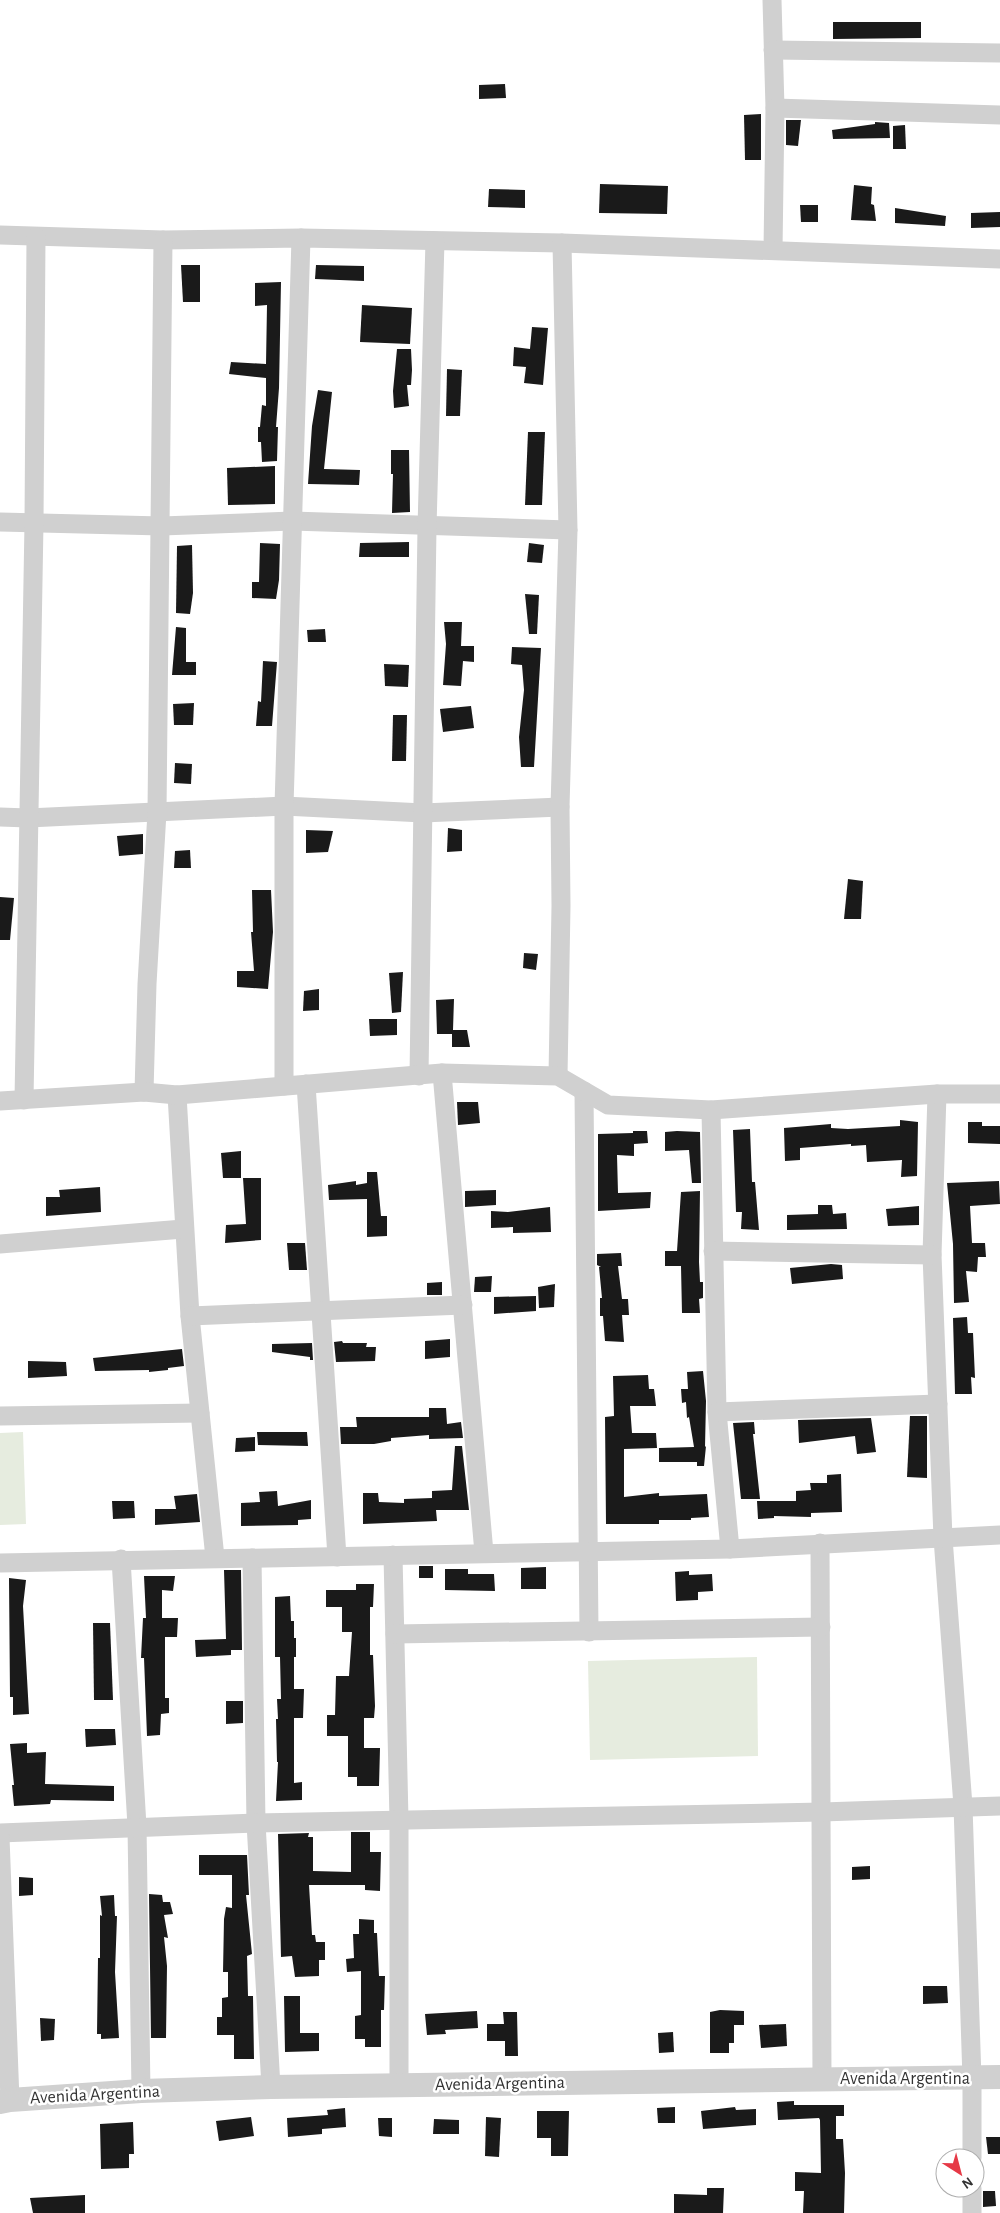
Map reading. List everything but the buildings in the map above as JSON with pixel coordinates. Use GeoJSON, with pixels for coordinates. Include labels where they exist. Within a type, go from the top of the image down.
{"type":"FeatureCollection","features":[{"type":"Feature","properties":{"kind":"street"},"geometry":{"type":"LineString","coordinates":[[772,0],[775,108],[773,250]]}},
{"type":"Feature","properties":{"kind":"street"},"geometry":{"type":"LineString","coordinates":[[773,50],[1000,53]]}},
{"type":"Feature","properties":{"kind":"street"},"geometry":{"type":"LineString","coordinates":[[775,108],[1000,115]]}},
{"type":"Feature","properties":{"kind":"street"},"geometry":{"type":"LineString","coordinates":[[0,235],[164,240],[301,238],[562,243],[1000,258]]}},
{"type":"Feature","properties":{"kind":"street"},"geometry":{"type":"LineString","coordinates":[[24,1100],[34,523],[36,237]]}},
{"type":"Feature","properties":{"kind":"street"},"geometry":{"type":"LineString","coordinates":[[284,1086],[284,806],[301,238]]}},
{"type":"Feature","properties":{"kind":"street"},"geometry":{"type":"LineString","coordinates":[[144,1092],[147,984],[157,812],[164,240]]}},
{"type":"Feature","properties":{"kind":"street"},"geometry":{"type":"LineString","coordinates":[[419,1076],[427,527],[435,241]]}},
{"type":"Feature","properties":{"kind":"street"},"geometry":{"type":"LineString","coordinates":[[558,1076],[561,906],[560,806],[568,530],[562,243]]}},
{"type":"Feature","properties":{"kind":"street"},"geometry":{"type":"LineString","coordinates":[[0,522],[162,526],[292,521],[427,527],[568,530]]}},
{"type":"Feature","properties":{"kind":"street"},"geometry":{"type":"LineString","coordinates":[[0,817],[28,818],[284,806],[423,813],[560,806]]}},
{"type":"Feature","properties":{"kind":"street"},"geometry":{"type":"LineString","coordinates":[[442,1074],[484,1554]]}},
{"type":"Feature","properties":{"kind":"street"},"geometry":{"type":"LineString","coordinates":[[0,1101],[144,1092],[176,1095],[442,1074],[558,1076],[608,1105],[711,1110],[937,1094],[1000,1094]]}},
{"type":"Feature","properties":{"kind":"street"},"geometry":{"type":"LineString","coordinates":[[306,1084],[337,1557]]}},
{"type":"Feature","properties":{"kind":"street"},"geometry":{"type":"LineString","coordinates":[[584,1091],[589,1632]]}},
{"type":"Feature","properties":{"kind":"street"},"geometry":{"type":"LineString","coordinates":[[937,1094],[932,1255],[943,1538],[963,1806],[972,2079],[972,2148]]}},
{"type":"Feature","properties":{"kind":"street"},"geometry":{"type":"LineString","coordinates":[[176,1095],[190,1316],[215,1558]]}},
{"type":"Feature","properties":{"kind":"street"},"geometry":{"type":"LineString","coordinates":[[711,1110],[717,1412],[730,1549]]}},
{"type":"Feature","properties":{"kind":"street"},"geometry":{"type":"LineString","coordinates":[[0,1244],[184,1229]]}},
{"type":"Feature","properties":{"kind":"street"},"geometry":{"type":"LineString","coordinates":[[713,1251],[932,1255]]}},
{"type":"Feature","properties":{"kind":"street"},"geometry":{"type":"LineString","coordinates":[[190,1316],[463,1305]]}},
{"type":"Feature","properties":{"kind":"street"},"geometry":{"type":"LineString","coordinates":[[717,1412],[938,1404]]}},
{"type":"Feature","properties":{"kind":"street"},"geometry":{"type":"LineString","coordinates":[[0,1416],[200,1413]]}},
{"type":"Feature","properties":{"kind":"street"},"geometry":{"type":"LineString","coordinates":[[0,1563],[121,1559],[337,1557],[730,1549],[1000,1535]]}},
{"type":"Feature","properties":{"kind":"street"},"geometry":{"type":"LineString","coordinates":[[820,1543],[822,2080]]}},
{"type":"Feature","properties":{"kind":"street"},"geometry":{"type":"LineString","coordinates":[[393,1555],[399,1820],[399,2086]]}},
{"type":"Feature","properties":{"kind":"street"},"geometry":{"type":"LineString","coordinates":[[252,1558],[256,1823],[271,2087]]}},
{"type":"Feature","properties":{"kind":"street"},"geometry":{"type":"LineString","coordinates":[[121,1559],[137,1826],[141,2091]]}},
{"type":"Feature","properties":{"kind":"street"},"geometry":{"type":"LineString","coordinates":[[395,1634],[821,1627]]}},
{"type":"Feature","properties":{"kind":"street"},"geometry":{"type":"LineString","coordinates":[[0,1833],[137,1826],[822,1812],[1000,1806]]}},
{"type":"Feature","properties":{"kind":"street"},"geometry":{"type":"LineString","coordinates":[[0,1838],[5,2101]]}},
{"type":"Feature","properties":{"kind":"street","name":"Avenida Argentina"},"geometry":{"type":"LineString","coordinates":[[5,2101],[141,2091],[271,2087],[972,2079],[1000,2077]]}},
{"type":"Feature","properties":{"kind":"street"},"geometry":{"type":"LineString","coordinates":[[972,2198],[972,2213]]}},
{"type":"Feature","properties":{"kind":"shaded area"},"geometry":{"type":"Polygon","coordinates":[[[23,1432],[26,1524],[0,1525],[0,1433],[23,1432]]]}},
{"type":"Feature","properties":{"kind":"shaded area"},"geometry":{"type":"Polygon","coordinates":[[[757,1657],[758,1756],[590,1760],[588,1661],[757,1657]]]}}]}
